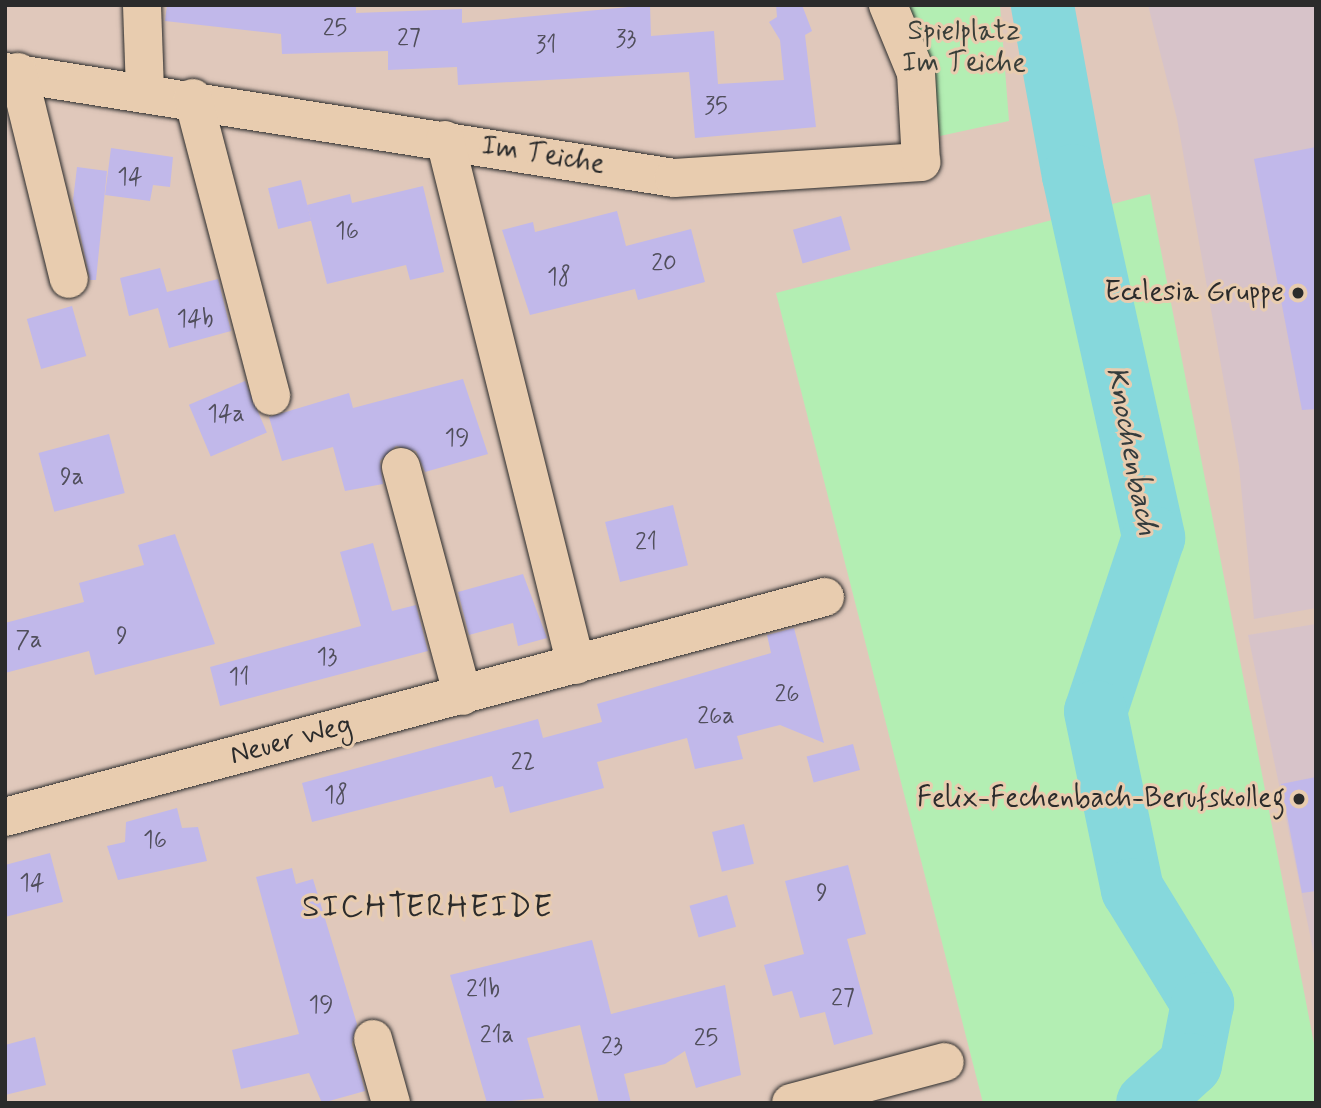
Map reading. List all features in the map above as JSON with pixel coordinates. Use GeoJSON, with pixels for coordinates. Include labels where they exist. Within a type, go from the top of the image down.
{"type":"FeatureCollection","features":[{"type":"Feature","properties":{"kind":"street"},"geometry":{"type":"LineString","coordinates":[[142,5],[145,90]]}},
{"type":"Feature","properties":{"kind":"street","name":"Im Teiche"},"geometry":{"type":"LineString","coordinates":[[11,72],[145,90],[674,178],[922,162],[916,73],[888,5]]}},
{"type":"Feature","properties":{"kind":"street"},"geometry":{"type":"LineString","coordinates":[[11,72],[69,279]]}},
{"type":"Feature","properties":{"kind":"street"},"geometry":{"type":"LineString","coordinates":[[193,98],[271,396]]}},
{"type":"Feature","properties":{"kind":"street"},"geometry":{"type":"LineString","coordinates":[[445,140],[576,665]]}},
{"type":"Feature","properties":{"kind":"street"},"geometry":{"type":"LineString","coordinates":[[401,467],[463,696]]}},
{"type":"Feature","properties":{"kind":"street","name":"Neuer Weg"},"geometry":{"type":"LineString","coordinates":[[5,817],[825,597]]}},
{"type":"Feature","properties":{"kind":"street"},"geometry":{"type":"LineString","coordinates":[[373,1039],[391,1103]]}},
{"type":"Feature","properties":{"kind":"street"},"geometry":{"type":"LineString","coordinates":[[791,1103],[945,1062]]}},
{"type":"Feature","properties":{"kind":"shaded area"},"geometry":{"type":"Polygon","coordinates":[[[1148,5],[1316,5],[1316,608],[1254,619],[1239,466],[1177,119],[1148,5]]]}},
{"type":"Feature","properties":{"kind":"shaded area","name":"Felix-Fechenbach-Berufskolleg"},"geometry":{"type":"Polygon","coordinates":[[[1316,624],[1316,964],[1248,635],[1316,624]]]}},
{"type":"Feature","properties":{"kind":"green space","name":"Spielplatz Im Teiche"},"geometry":{"type":"Polygon","coordinates":[[[903,5],[1000,5],[1009,121],[940,136],[931,74],[903,5]]]}},
{"type":"Feature","properties":{"kind":"green space"},"geometry":{"type":"Polygon","coordinates":[[[1150,194],[1316,1054],[1316,1103],[983,1103],[776,293],[1150,194]]]}},
{"type":"Feature","properties":{"kind":"building"},"geometry":{"type":"Polygon","coordinates":[[[167,5],[356,5],[356,13],[462,9],[462,23],[650,5],[651,36],[714,31],[718,84],[784,80],[780,40],[769,22],[777,17],[776,5],[802,5],[812,31],[805,35],[816,127],[695,138],[689,72],[458,85],[457,67],[388,70],[388,51],[282,54],[281,34],[165,21],[167,5]]]}},
{"type":"Feature","properties":{"kind":"building","name":"Ecclesia Gruppe"},"geometry":{"type":"Polygon","coordinates":[[[1316,147],[1316,409],[1302,410],[1254,159],[1316,147]]]}},
{"type":"Feature","properties":{"kind":"building"},"geometry":{"type":"Polygon","coordinates":[[[111,148],[173,157],[170,187],[153,185],[150,201],[105,195],[111,148]]]}},
{"type":"Feature","properties":{"kind":"building"},"geometry":{"type":"Polygon","coordinates":[[[77,167],[107,171],[96,280],[90,280],[73,200],[77,167]]]}},
{"type":"Feature","properties":{"kind":"building"},"geometry":{"type":"Polygon","coordinates":[[[301,180],[311,221],[278,229],[268,188],[301,180]]]}},
{"type":"Feature","properties":{"kind":"building"},"geometry":{"type":"Polygon","coordinates":[[[423,186],[444,272],[410,280],[406,265],[327,284],[307,205],[350,194],[352,203],[423,186]]]}},
{"type":"Feature","properties":{"kind":"building"},"geometry":{"type":"Polygon","coordinates":[[[617,211],[626,246],[691,229],[705,282],[638,300],[635,289],[530,315],[502,230],[533,222],[535,232],[617,211]]]}},
{"type":"Feature","properties":{"kind":"building"},"geometry":{"type":"Polygon","coordinates":[[[841,216],[851,250],[803,263],[793,230],[841,216]]]}},
{"type":"Feature","properties":{"kind":"building"},"geometry":{"type":"Polygon","coordinates":[[[160,268],[167,292],[218,279],[231,331],[169,348],[158,308],[129,316],[120,278],[160,268]]]}},
{"type":"Feature","properties":{"kind":"building"},"geometry":{"type":"Polygon","coordinates":[[[72,306],[86,356],[41,369],[27,319],[72,306]]]}},
{"type":"Feature","properties":{"kind":"building"},"geometry":{"type":"Polygon","coordinates":[[[463,379],[488,454],[425,472],[416,451],[396,446],[380,461],[383,484],[345,491],[333,447],[282,461],[269,417],[349,393],[353,408],[463,379]]]}},
{"type":"Feature","properties":{"kind":"building"},"geometry":{"type":"Polygon","coordinates":[[[245,381],[267,433],[211,456],[189,405],[245,381]]]}},
{"type":"Feature","properties":{"kind":"building"},"geometry":{"type":"Polygon","coordinates":[[[109,434],[125,493],[54,512],[38,453],[109,434]]]}},
{"type":"Feature","properties":{"kind":"building"},"geometry":{"type":"Polygon","coordinates":[[[673,505],[688,565],[620,582],[605,522],[673,505]]]}},
{"type":"Feature","properties":{"kind":"building"},"geometry":{"type":"Polygon","coordinates":[[[175,534],[215,644],[95,675],[89,651],[5,673],[5,623],[84,602],[79,583],[144,565],[138,545],[175,534]]]}},
{"type":"Feature","properties":{"kind":"building"},"geometry":{"type":"Polygon","coordinates":[[[373,543],[392,611],[416,605],[428,651],[220,706],[210,667],[361,626],[340,552],[373,543]]]}},
{"type":"Feature","properties":{"kind":"building"},"geometry":{"type":"Polygon","coordinates":[[[523,574],[547,638],[518,646],[513,623],[469,635],[458,592],[523,574]]]}},
{"type":"Feature","properties":{"kind":"building"},"geometry":{"type":"Polygon","coordinates":[[[794,628],[824,743],[780,725],[737,736],[743,759],[695,769],[687,738],[597,762],[604,788],[510,813],[503,786],[495,788],[492,776],[312,822],[302,783],[538,719],[543,738],[602,722],[597,704],[771,653],[767,635],[794,628]]]}},
{"type":"Feature","properties":{"kind":"building"},"geometry":{"type":"Polygon","coordinates":[[[853,744],[860,770],[814,783],[807,756],[853,744]]]}},
{"type":"Feature","properties":{"kind":"building"},"geometry":{"type":"Polygon","coordinates":[[[1316,777],[1316,891],[1302,893],[1281,784],[1316,777]]]}},
{"type":"Feature","properties":{"kind":"building"},"geometry":{"type":"Polygon","coordinates":[[[177,808],[182,828],[198,827],[207,861],[118,880],[107,846],[125,842],[126,822],[177,808]]]}},
{"type":"Feature","properties":{"kind":"building"},"geometry":{"type":"Polygon","coordinates":[[[744,824],[754,864],[722,872],[712,832],[744,824]]]}},
{"type":"Feature","properties":{"kind":"building"},"geometry":{"type":"Polygon","coordinates":[[[50,853],[63,902],[5,917],[5,865],[50,853]]]}},
{"type":"Feature","properties":{"kind":"building"},"geometry":{"type":"Polygon","coordinates":[[[848,865],[866,934],[847,939],[873,1034],[834,1045],[825,1012],[800,1018],[792,991],[773,996],[764,965],[804,954],[785,881],[848,865]]]}},
{"type":"Feature","properties":{"kind":"building"},"geometry":{"type":"Polygon","coordinates":[[[292,868],[296,884],[313,879],[357,1024],[352,1044],[365,1091],[322,1103],[309,1073],[241,1089],[232,1050],[299,1034],[256,877],[292,868]]]}},
{"type":"Feature","properties":{"kind":"building"},"geometry":{"type":"Polygon","coordinates":[[[727,895],[736,927],[699,937],[690,906],[727,895]]]}},
{"type":"Feature","properties":{"kind":"building"},"geometry":{"type":"Polygon","coordinates":[[[592,940],[611,1014],[725,985],[741,1075],[696,1088],[685,1051],[665,1064],[624,1074],[631,1103],[599,1103],[580,1025],[527,1038],[544,1098],[487,1103],[450,975],[592,940]]]}},
{"type":"Feature","properties":{"kind":"building"},"geometry":{"type":"Polygon","coordinates":[[[35,1037],[46,1085],[5,1095],[5,1045],[35,1037]]]}},
{"type":"Feature","properties":{"kind":"waterway","name":"Knochenbach"},"geometry":{"type":"LineString","coordinates":[[1042,5],[1073,175],[1153,537],[1095,711],[1132,889],[1202,1003],[1190,1064],[1147,1103]]}},
{"type":"Feature","properties":{"kind":"place","name":"Ecclesia Gruppe"},"geometry":{"type":"Point","coordinates":[1298,293]}},
{"type":"Feature","properties":{"kind":"place","name":"Felix-Fechenbach-Berufskolleg"},"geometry":{"type":"Point","coordinates":[1299,799]}},
{"type":"Feature","properties":{"kind":"district","name":"SICHTERHEIDE"},"geometry":{"type":"Point","coordinates":[428,907]}}]}
